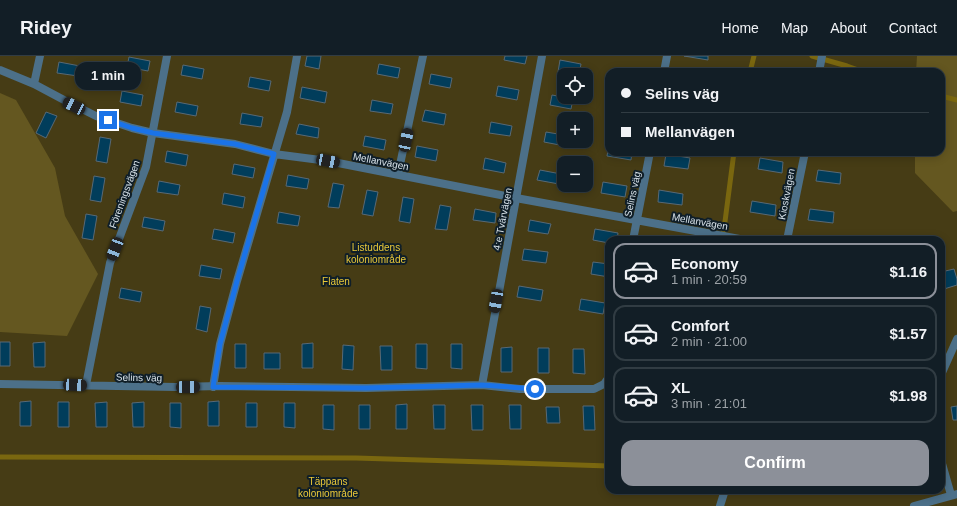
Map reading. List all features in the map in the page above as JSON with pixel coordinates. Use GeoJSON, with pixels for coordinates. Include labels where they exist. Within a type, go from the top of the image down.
{"type":"FeatureCollection","features":[{"type":"Feature","properties":{"kind":"lane"},"geometry":{"type":"LineString","coordinates":[[34,84],[40,56]]}},
{"type":"Feature","properties":{"kind":"lane","name":"Föreningsvägen"},"geometry":{"type":"LineString","coordinates":[[86,385],[110,263],[146,167],[167,56]]}},
{"type":"Feature","properties":{"kind":"lane"},"geometry":{"type":"LineString","coordinates":[[213,387],[222,337],[287,112],[297,56]]}},
{"type":"Feature","properties":{"kind":"lane"},"geometry":{"type":"LineString","coordinates":[[398,174],[423,56]]}},
{"type":"Feature","properties":{"kind":"lane","name":"4:e Tvärvägen"},"geometry":{"type":"LineString","coordinates":[[482,385],[542,56]]}},
{"type":"Feature","properties":{"kind":"lane"},"geometry":{"type":"LineString","coordinates":[[665,68],[667,56]]}},
{"type":"Feature","properties":{"kind":"lane"},"geometry":{"type":"LineString","coordinates":[[820,68],[822,56]]}},
{"type":"Feature","properties":{"kind":"lane","name":"Mellanvägen"},"geometry":{"type":"LineString","coordinates":[[0,70],[34,84],[96,116],[132,128],[153,133],[235,144],[274,154],[328,161],[516,198],[728,236]]}},
{"type":"Feature","properties":{"kind":"lane","name":"Selins väg"},"geometry":{"type":"LineString","coordinates":[[635,236],[649,156]]}},
{"type":"Feature","properties":{"kind":"lane","name":"Kioskvägen"},"geometry":{"type":"LineString","coordinates":[[788,236],[804,156]]}},
{"type":"Feature","properties":{"kind":"lane"},"geometry":{"type":"LineString","coordinates":[[945,366],[957,339]]}},
{"type":"Feature","properties":{"kind":"lane","name":"Selins väg"},"geometry":{"type":"LineString","coordinates":[[0,384],[176,388],[366,388],[482,385],[520,389],[594,389],[605,383]]}},
{"type":"Feature","properties":{"kind":"lane"},"geometry":{"type":"LineString","coordinates":[[914,506],[954,495],[945,471]]}},
{"type":"Feature","properties":{"kind":"lane"},"geometry":{"type":"LineString","coordinates":[[720,506],[724,494]]}},
{"type":"Feature","properties":{"kind":"green space","name":"Flaten"},"geometry":{"type":"Polygon","coordinates":[[[0,56],[957,56],[957,506],[0,506],[0,56]]]}},
{"type":"Feature","properties":{"kind":"shaded area"},"geometry":{"type":"Polygon","coordinates":[[[917,56],[957,56],[957,211],[953,212],[915,173],[915,156],[945,156],[945,68],[916,68],[917,56]]]}},
{"type":"Feature","properties":{"kind":"shaded area"},"geometry":{"type":"Polygon","coordinates":[[[0,93],[16,100],[55,168],[65,216],[98,274],[67,336],[0,332],[0,93]]]}},
{"type":"Feature","properties":{"kind":"building"},"geometry":{"type":"Polygon","coordinates":[[[307,56],[321,56],[319,69],[305,66],[307,56]]]}},
{"type":"Feature","properties":{"kind":"building"},"geometry":{"type":"Polygon","coordinates":[[[505,56],[527,56],[525,64],[504,60],[505,56]]]}},
{"type":"Feature","properties":{"kind":"building"},"geometry":{"type":"Polygon","coordinates":[[[684,56],[708,56],[708,60],[684,56]]]}},
{"type":"Feature","properties":{"kind":"building"},"geometry":{"type":"Polygon","coordinates":[[[129,57],[150,61],[148,71],[127,67],[129,57]]]}},
{"type":"Feature","properties":{"kind":"building"},"geometry":{"type":"Polygon","coordinates":[[[560,60],[581,64],[580,68],[559,68],[560,60]]]}},
{"type":"Feature","properties":{"kind":"building"},"geometry":{"type":"Polygon","coordinates":[[[59,62],[80,66],[78,76],[57,73],[59,62]]]}},
{"type":"Feature","properties":{"kind":"building"},"geometry":{"type":"Polygon","coordinates":[[[379,64],[400,68],[398,78],[377,74],[379,64]]]}},
{"type":"Feature","properties":{"kind":"building"},"geometry":{"type":"Polygon","coordinates":[[[183,65],[204,69],[202,79],[181,75],[183,65]]]}},
{"type":"Feature","properties":{"kind":"building"},"geometry":{"type":"Polygon","coordinates":[[[431,74],[452,78],[450,88],[429,84],[431,74]]]}},
{"type":"Feature","properties":{"kind":"building"},"geometry":{"type":"Polygon","coordinates":[[[250,77],[271,81],[269,91],[248,87],[250,77]]]}},
{"type":"Feature","properties":{"kind":"building"},"geometry":{"type":"Polygon","coordinates":[[[498,86],[519,90],[517,100],[496,96],[498,86]]]}},
{"type":"Feature","properties":{"kind":"building"},"geometry":{"type":"Polygon","coordinates":[[[302,87],[327,92],[325,103],[300,98],[302,87]]]}},
{"type":"Feature","properties":{"kind":"building"},"geometry":{"type":"Polygon","coordinates":[[[122,91],[143,95],[141,106],[120,102],[122,91]]]}},
{"type":"Feature","properties":{"kind":"building"},"geometry":{"type":"Polygon","coordinates":[[[552,95],[557,96],[557,104],[572,104],[571,109],[550,105],[552,95]]]}},
{"type":"Feature","properties":{"kind":"building"},"geometry":{"type":"Polygon","coordinates":[[[372,100],[393,104],[391,114],[370,111],[372,100]]]}},
{"type":"Feature","properties":{"kind":"building"},"geometry":{"type":"Polygon","coordinates":[[[177,102],[198,106],[196,116],[175,112],[177,102]]]}},
{"type":"Feature","properties":{"kind":"building"},"geometry":{"type":"Polygon","coordinates":[[[425,110],[446,114],[444,125],[422,121],[425,110]]]}},
{"type":"Feature","properties":{"kind":"building"},"geometry":{"type":"Polygon","coordinates":[[[46,112],[57,116],[46,138],[36,133],[46,112]]]}},
{"type":"Feature","properties":{"kind":"building"},"geometry":{"type":"Polygon","coordinates":[[[242,113],[263,117],[261,127],[240,124],[242,113]]]}},
{"type":"Feature","properties":{"kind":"building"},"geometry":{"type":"Polygon","coordinates":[[[491,122],[512,126],[510,136],[489,133],[491,122]]]}},
{"type":"Feature","properties":{"kind":"building"},"geometry":{"type":"Polygon","coordinates":[[[299,124],[319,128],[318,138],[296,134],[299,124]]]}},
{"type":"Feature","properties":{"kind":"building"},"geometry":{"type":"Polygon","coordinates":[[[546,132],[557,134],[557,144],[544,142],[546,132]]]}},
{"type":"Feature","properties":{"kind":"building"},"geometry":{"type":"Polygon","coordinates":[[[365,136],[386,140],[384,150],[363,146],[365,136]]]}},
{"type":"Feature","properties":{"kind":"building"},"geometry":{"type":"Polygon","coordinates":[[[100,137],[111,139],[107,163],[96,161],[100,137]]]}},
{"type":"Feature","properties":{"kind":"building"},"geometry":{"type":"Polygon","coordinates":[[[417,146],[438,150],[436,161],[415,157],[417,146]]]}},
{"type":"Feature","properties":{"kind":"building"},"geometry":{"type":"Polygon","coordinates":[[[167,151],[188,155],[186,166],[165,162],[167,151]]]}},
{"type":"Feature","properties":{"kind":"building"},"geometry":{"type":"Polygon","coordinates":[[[607,156],[632,156],[631,160],[607,156]]]}},
{"type":"Feature","properties":{"kind":"building"},"geometry":{"type":"Polygon","coordinates":[[[666,156],[690,158],[688,169],[664,166],[666,156]]]}},
{"type":"Feature","properties":{"kind":"building"},"geometry":{"type":"Polygon","coordinates":[[[485,158],[506,163],[504,173],[483,169],[485,158]]]}},
{"type":"Feature","properties":{"kind":"building"},"geometry":{"type":"Polygon","coordinates":[[[760,158],[783,162],[782,173],[758,169],[760,158]]]}},
{"type":"Feature","properties":{"kind":"building"},"geometry":{"type":"Polygon","coordinates":[[[234,164],[255,168],[253,178],[232,174],[234,164]]]}},
{"type":"Feature","properties":{"kind":"building"},"geometry":{"type":"Polygon","coordinates":[[[540,170],[557,173],[557,184],[537,180],[540,170]]]}},
{"type":"Feature","properties":{"kind":"building"},"geometry":{"type":"Polygon","coordinates":[[[818,170],[841,173],[840,184],[816,181],[818,170]]]}},
{"type":"Feature","properties":{"kind":"building"},"geometry":{"type":"Polygon","coordinates":[[[288,175],[309,179],[307,189],[286,186],[288,175]]]}},
{"type":"Feature","properties":{"kind":"building"},"geometry":{"type":"Polygon","coordinates":[[[94,176],[105,178],[101,202],[90,200],[94,176]]]}},
{"type":"Feature","properties":{"kind":"building"},"geometry":{"type":"Polygon","coordinates":[[[159,181],[180,185],[178,195],[157,192],[159,181]]]}},
{"type":"Feature","properties":{"kind":"building"},"geometry":{"type":"Polygon","coordinates":[[[603,182],[627,186],[625,197],[601,193],[603,182]]]}},
{"type":"Feature","properties":{"kind":"building"},"geometry":{"type":"Polygon","coordinates":[[[333,183],[344,185],[339,208],[328,207],[333,183]]]}},
{"type":"Feature","properties":{"kind":"building"},"geometry":{"type":"Polygon","coordinates":[[[367,190],[378,192],[373,216],[362,214],[367,190]]]}},
{"type":"Feature","properties":{"kind":"building"},"geometry":{"type":"Polygon","coordinates":[[[659,190],[683,194],[682,205],[658,202],[659,190]]]}},
{"type":"Feature","properties":{"kind":"building"},"geometry":{"type":"Polygon","coordinates":[[[224,193],[245,197],[243,208],[222,204],[224,193]]]}},
{"type":"Feature","properties":{"kind":"building"},"geometry":{"type":"Polygon","coordinates":[[[403,197],[414,199],[410,223],[399,221],[403,197]]]}},
{"type":"Feature","properties":{"kind":"building"},"geometry":{"type":"Polygon","coordinates":[[[752,201],[776,205],[775,216],[750,212],[752,201]]]}},
{"type":"Feature","properties":{"kind":"building"},"geometry":{"type":"Polygon","coordinates":[[[440,205],[451,207],[447,230],[435,229],[440,205]]]}},
{"type":"Feature","properties":{"kind":"building"},"geometry":{"type":"Polygon","coordinates":[[[475,209],[496,213],[495,223],[473,220],[475,209]]]}},
{"type":"Feature","properties":{"kind":"building"},"geometry":{"type":"Polygon","coordinates":[[[810,209],[834,212],[833,223],[808,220],[810,209]]]}},
{"type":"Feature","properties":{"kind":"building"},"geometry":{"type":"Polygon","coordinates":[[[279,212],[300,216],[298,226],[277,223],[279,212]]]}},
{"type":"Feature","properties":{"kind":"building"},"geometry":{"type":"Polygon","coordinates":[[[86,214],[97,216],[93,240],[82,238],[86,214]]]}},
{"type":"Feature","properties":{"kind":"building"},"geometry":{"type":"Polygon","coordinates":[[[144,217],[165,221],[163,231],[142,227],[144,217]]]}},
{"type":"Feature","properties":{"kind":"building"},"geometry":{"type":"Polygon","coordinates":[[[530,220],[551,224],[548,234],[528,231],[530,220]]]}},
{"type":"Feature","properties":{"kind":"building"},"geometry":{"type":"Polygon","coordinates":[[[214,229],[235,233],[233,243],[212,239],[214,229]]]}},
{"type":"Feature","properties":{"kind":"building"},"geometry":{"type":"Polygon","coordinates":[[[595,229],[618,233],[618,236],[605,236],[605,242],[593,240],[595,229]]]}},
{"type":"Feature","properties":{"kind":"building"},"geometry":{"type":"Polygon","coordinates":[[[524,249],[548,252],[546,263],[522,260],[524,249]]]}},
{"type":"Feature","properties":{"kind":"building"},"geometry":{"type":"Polygon","coordinates":[[[593,262],[605,264],[605,276],[591,274],[593,262]]]}},
{"type":"Feature","properties":{"kind":"building"},"geometry":{"type":"Polygon","coordinates":[[[201,265],[222,269],[220,279],[199,276],[201,265]]]}},
{"type":"Feature","properties":{"kind":"building"},"geometry":{"type":"Polygon","coordinates":[[[954,269],[957,285],[945,289],[945,271],[954,269]]]}},
{"type":"Feature","properties":{"kind":"building"},"geometry":{"type":"Polygon","coordinates":[[[519,286],[543,290],[541,301],[517,297],[519,286]]]}},
{"type":"Feature","properties":{"kind":"building"},"geometry":{"type":"Polygon","coordinates":[[[121,288],[142,292],[140,302],[119,298],[121,288]]]}},
{"type":"Feature","properties":{"kind":"building"},"geometry":{"type":"Polygon","coordinates":[[[581,299],[605,303],[603,314],[579,310],[581,299]]]}},
{"type":"Feature","properties":{"kind":"building"},"geometry":{"type":"Polygon","coordinates":[[[200,306],[211,308],[207,332],[196,329],[200,306]]]}},
{"type":"Feature","properties":{"kind":"building"},"geometry":{"type":"Polygon","coordinates":[[[0,342],[10,342],[10,366],[0,366],[0,342]]]}},
{"type":"Feature","properties":{"kind":"building"},"geometry":{"type":"Polygon","coordinates":[[[45,342],[45,367],[34,367],[33,343],[45,342]]]}},
{"type":"Feature","properties":{"kind":"building"},"geometry":{"type":"Polygon","coordinates":[[[313,343],[313,368],[302,368],[302,344],[313,343]]]}},
{"type":"Feature","properties":{"kind":"building"},"geometry":{"type":"Polygon","coordinates":[[[235,344],[246,344],[246,368],[235,368],[235,344]]]}},
{"type":"Feature","properties":{"kind":"building"},"geometry":{"type":"Polygon","coordinates":[[[416,344],[427,344],[427,369],[416,368],[416,344]]]}},
{"type":"Feature","properties":{"kind":"building"},"geometry":{"type":"Polygon","coordinates":[[[451,344],[462,344],[462,369],[451,368],[451,344]]]}},
{"type":"Feature","properties":{"kind":"building"},"geometry":{"type":"Polygon","coordinates":[[[343,345],[354,346],[353,370],[342,369],[343,345]]]}},
{"type":"Feature","properties":{"kind":"building"},"geometry":{"type":"Polygon","coordinates":[[[380,346],[392,346],[392,370],[381,370],[380,346]]]}},
{"type":"Feature","properties":{"kind":"building"},"geometry":{"type":"Polygon","coordinates":[[[512,347],[512,372],[501,372],[501,348],[512,347]]]}},
{"type":"Feature","properties":{"kind":"building"},"geometry":{"type":"Polygon","coordinates":[[[538,348],[549,348],[549,373],[538,373],[538,348]]]}},
{"type":"Feature","properties":{"kind":"building"},"geometry":{"type":"Polygon","coordinates":[[[573,349],[584,349],[585,374],[573,373],[573,349]]]}},
{"type":"Feature","properties":{"kind":"building"},"geometry":{"type":"Polygon","coordinates":[[[264,353],[280,353],[280,369],[264,369],[264,353]]]}},
{"type":"Feature","properties":{"kind":"building"},"geometry":{"type":"Polygon","coordinates":[[[31,401],[31,426],[20,426],[20,402],[31,401]]]}},
{"type":"Feature","properties":{"kind":"building"},"geometry":{"type":"Polygon","coordinates":[[[219,401],[219,426],[208,426],[208,402],[219,401]]]}},
{"type":"Feature","properties":{"kind":"building"},"geometry":{"type":"Polygon","coordinates":[[[58,402],[69,402],[69,427],[58,427],[58,402]]]}},
{"type":"Feature","properties":{"kind":"building"},"geometry":{"type":"Polygon","coordinates":[[[107,402],[107,427],[96,427],[95,403],[107,402]]]}},
{"type":"Feature","properties":{"kind":"building"},"geometry":{"type":"Polygon","coordinates":[[[144,402],[144,427],[133,427],[132,403],[144,402]]]}},
{"type":"Feature","properties":{"kind":"building"},"geometry":{"type":"Polygon","coordinates":[[[170,403],[181,403],[181,428],[170,427],[170,403]]]}},
{"type":"Feature","properties":{"kind":"building"},"geometry":{"type":"Polygon","coordinates":[[[246,403],[257,403],[257,427],[246,427],[246,403]]]}},
{"type":"Feature","properties":{"kind":"building"},"geometry":{"type":"Polygon","coordinates":[[[284,403],[295,403],[295,428],[284,427],[284,403]]]}},
{"type":"Feature","properties":{"kind":"building"},"geometry":{"type":"Polygon","coordinates":[[[407,404],[407,429],[396,429],[396,405],[407,404]]]}},
{"type":"Feature","properties":{"kind":"building"},"geometry":{"type":"Polygon","coordinates":[[[323,405],[334,405],[334,430],[323,429],[323,405]]]}},
{"type":"Feature","properties":{"kind":"building"},"geometry":{"type":"Polygon","coordinates":[[[359,405],[370,405],[370,429],[359,429],[359,405]]]}},
{"type":"Feature","properties":{"kind":"building"},"geometry":{"type":"Polygon","coordinates":[[[433,405],[445,405],[445,429],[434,429],[433,405]]]}},
{"type":"Feature","properties":{"kind":"building"},"geometry":{"type":"Polygon","coordinates":[[[471,405],[483,405],[483,430],[472,430],[471,405]]]}},
{"type":"Feature","properties":{"kind":"building"},"geometry":{"type":"Polygon","coordinates":[[[509,405],[521,405],[521,429],[510,429],[509,405]]]}},
{"type":"Feature","properties":{"kind":"building"},"geometry":{"type":"Polygon","coordinates":[[[583,406],[594,406],[595,430],[584,430],[583,406]]]}},
{"type":"Feature","properties":{"kind":"building"},"geometry":{"type":"Polygon","coordinates":[[[957,406],[957,420],[953,420],[951,407],[957,406]]]}},
{"type":"Feature","properties":{"kind":"building"},"geometry":{"type":"Polygon","coordinates":[[[546,407],[559,407],[560,423],[547,423],[546,407]]]}},
{"type":"Feature","properties":{"kind":"waterway"},"geometry":{"type":"LineString","coordinates":[[751,68],[754,56]]}},
{"type":"Feature","properties":{"kind":"waterway"},"geometry":{"type":"LineString","coordinates":[[812,56],[853,68]]}},
{"type":"Feature","properties":{"kind":"waterway"},"geometry":{"type":"LineString","coordinates":[[945,97],[957,100]]}},
{"type":"Feature","properties":{"kind":"waterway"},"geometry":{"type":"LineString","coordinates":[[723,236],[733,156]]}},
{"type":"Feature","properties":{"kind":"waterway"},"geometry":{"type":"LineString","coordinates":[[0,457],[356,458],[605,466]]}},
{"type":"Feature","properties":{"kind":"route"},"geometry":{"type":"LineString","coordinates":[[108,120],[153,133],[235,144],[274,154],[220,344],[213,387],[366,388],[482,385],[535,389]]}},
{"type":"Feature","properties":{"kind":"park label","name":"Listuddens koloniområde"},"geometry":{"type":"Point","coordinates":[376,252]}},
{"type":"Feature","properties":{"kind":"park label","name":"Täppans koloniområde"},"geometry":{"type":"Point","coordinates":[328,486]}}]}
